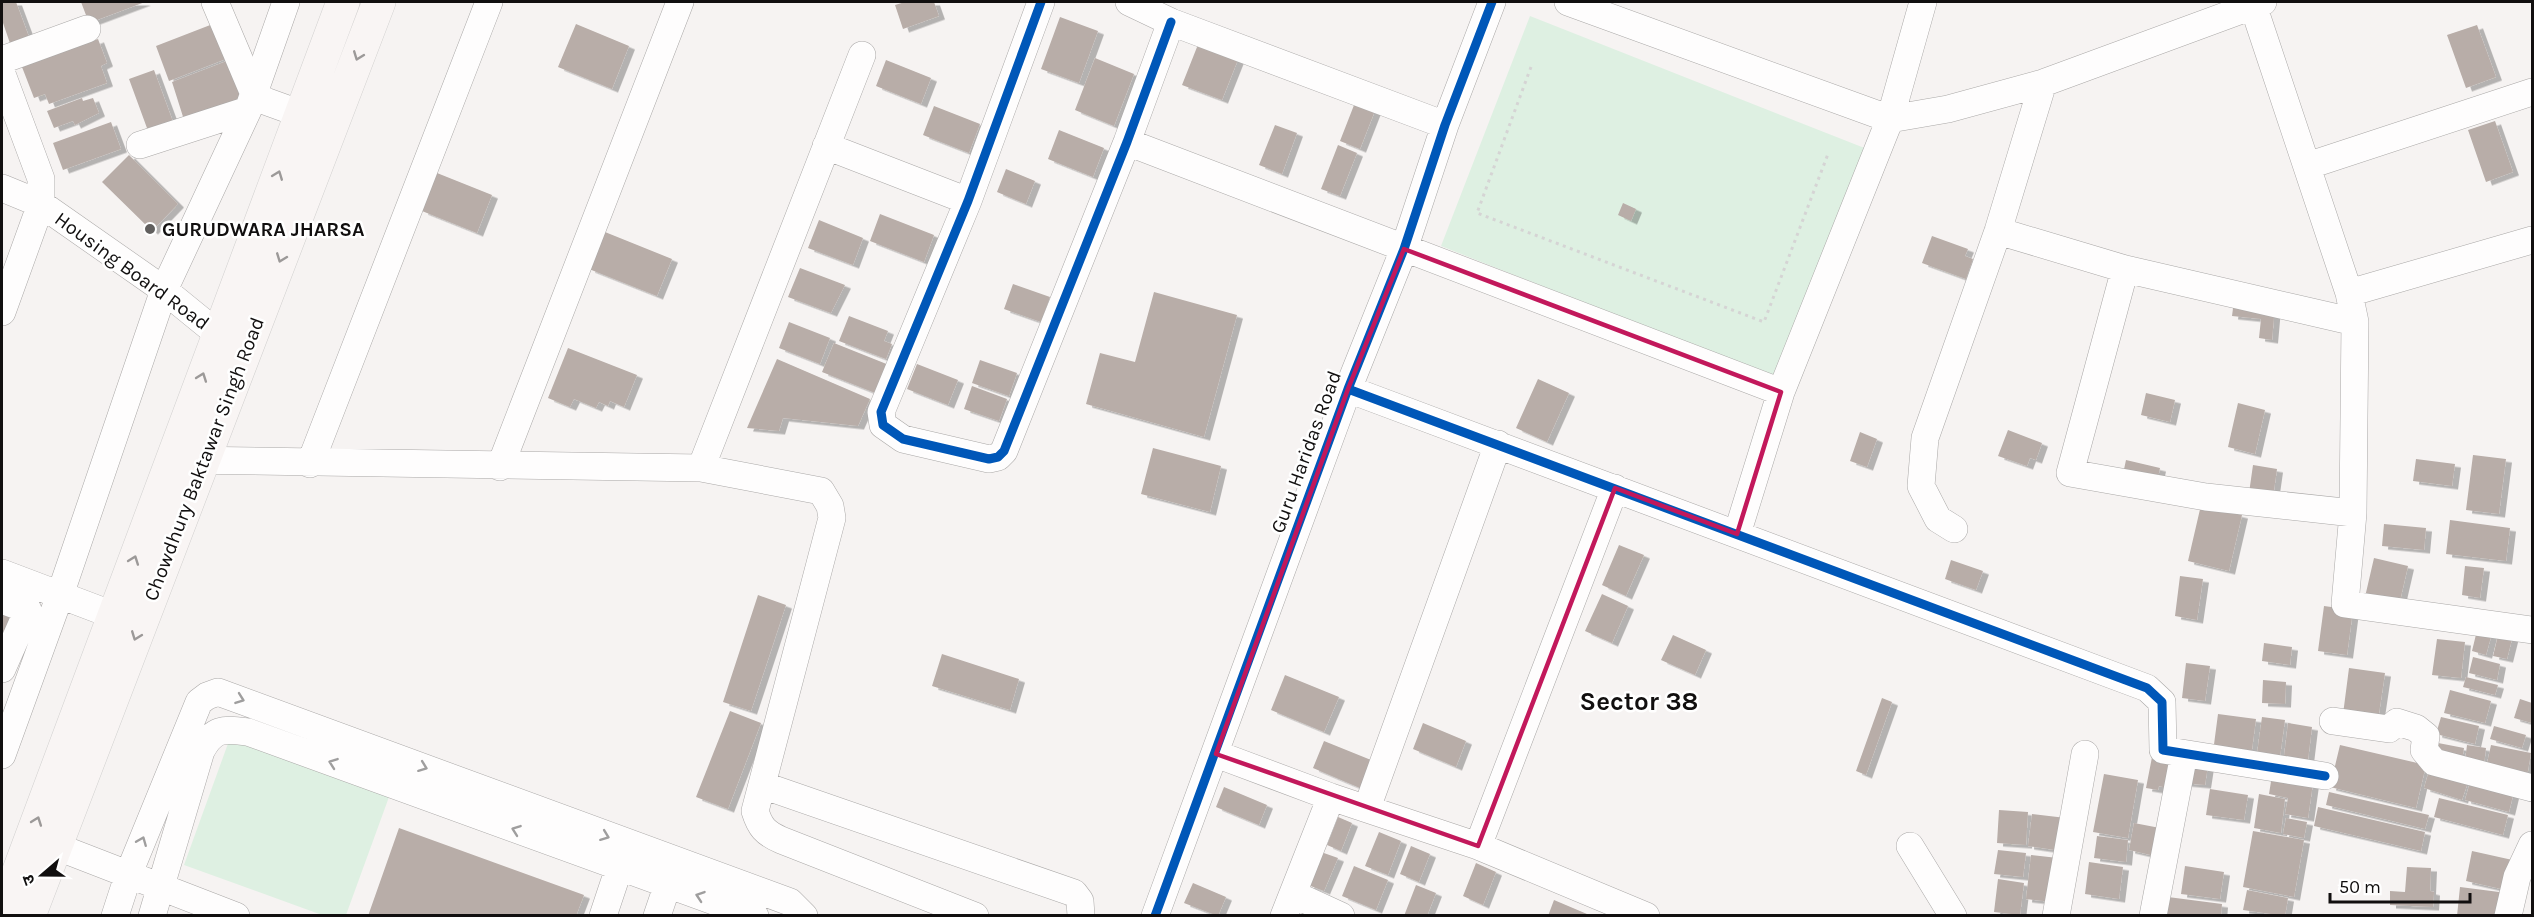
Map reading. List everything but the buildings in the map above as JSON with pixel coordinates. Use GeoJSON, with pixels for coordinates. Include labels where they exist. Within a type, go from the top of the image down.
{"type":"FeatureCollection","features":[{"type":"Feature","properties":{"kind":"main road","name":"Chowdhury Baktawar Singh Road"},"geometry":{"type":"LineString","coordinates":[[29,915],[55,846],[187,460],[218,334],[343,2]]}},
{"type":"Feature","properties":{"kind":"main road","name":"Chowdhury Baktawar Singh Road"},"geometry":{"type":"LineString","coordinates":[[2,915],[113,615],[187,460],[379,2]]}},
{"type":"Feature","properties":{"kind":"street"},"geometry":{"type":"LineString","coordinates":[[215,2],[251,102]]}},
{"type":"Feature","properties":{"kind":"street"},"geometry":{"type":"LineString","coordinates":[[2,755],[8,717],[60,595],[164,290],[251,102],[286,2]]}},
{"type":"Feature","properties":{"kind":"street"},"geometry":{"type":"LineString","coordinates":[[310,464],[489,2]]}},
{"type":"Feature","properties":{"kind":"street"},"geometry":{"type":"LineString","coordinates":[[500,467],[680,2]]}},
{"type":"Feature","properties":{"kind":"street"},"geometry":{"type":"LineString","coordinates":[[1041,2],[968,201],[881,412],[883,425],[903,439],[989,459],[998,457],[1004,450],[1127,142],[1171,22]]}},
{"type":"Feature","properties":{"kind":"street"},"geometry":{"type":"LineString","coordinates":[[1129,2],[1171,22],[1445,125]]}},
{"type":"Feature","properties":{"kind":"street","name":"Guru Haridas Road"},"geometry":{"type":"LineString","coordinates":[[1155,915],[1216,754],[1348,389],[1404,249],[1445,125],[1492,2]]}},
{"type":"Feature","properties":{"kind":"street"},"geometry":{"type":"LineString","coordinates":[[1568,2],[1890,119],[1948,109],[2043,83],[2258,3],[2307,166],[2349,293],[2355,322],[2353,513],[2345,604],[2532,630]]}},
{"type":"Feature","properties":{"kind":"street"},"geometry":{"type":"LineString","coordinates":[[1737,534],[1781,392],[1890,119],[1923,2]]}},
{"type":"Feature","properties":{"kind":"street"},"geometry":{"type":"LineString","coordinates":[[2,60],[87,28]]}},
{"type":"Feature","properties":{"kind":"street"},"geometry":{"type":"LineString","coordinates":[[701,468],[862,55]]}},
{"type":"Feature","properties":{"kind":"street","name":"Housing Board Road"},"geometry":{"type":"LineString","coordinates":[[2,74],[41,179],[41,204],[164,290],[218,334]]}},
{"type":"Feature","properties":{"kind":"street"},"geometry":{"type":"LineString","coordinates":[[1954,529],[1938,519],[1921,486],[1925,438],[1998,231],[2043,83]]}},
{"type":"Feature","properties":{"kind":"street"},"geometry":{"type":"LineString","coordinates":[[2307,166],[2530,98]]}},
{"type":"Feature","properties":{"kind":"street"},"geometry":{"type":"LineString","coordinates":[[140,145],[251,102],[265,101],[301,114]]}},
{"type":"Feature","properties":{"kind":"street"},"geometry":{"type":"LineString","coordinates":[[1127,142],[1781,392]]}},
{"type":"Feature","properties":{"kind":"street"},"geometry":{"type":"LineString","coordinates":[[826,146],[968,201]]}},
{"type":"Feature","properties":{"kind":"street"},"geometry":{"type":"LineString","coordinates":[[2,188],[41,204],[2,312]]}},
{"type":"Feature","properties":{"kind":"street"},"geometry":{"type":"LineString","coordinates":[[1998,231],[2125,269],[2355,322]]}},
{"type":"Feature","properties":{"kind":"street"},"geometry":{"type":"LineString","coordinates":[[2349,293],[2532,240]]}},
{"type":"Feature","properties":{"kind":"street"},"geometry":{"type":"LineString","coordinates":[[2125,269],[2070,473],[2206,496],[2353,513]]}},
{"type":"Feature","properties":{"kind":"street"},"geometry":{"type":"LineString","coordinates":[[1348,389],[2148,688],[2162,702],[2163,750],[2325,776]]}},
{"type":"Feature","properties":{"kind":"street"},"geometry":{"type":"LineString","coordinates":[[1367,808],[1498,444]]}},
{"type":"Feature","properties":{"kind":"street"},"geometry":{"type":"LineString","coordinates":[[187,460],[500,467],[701,468],[813,487],[821,491],[830,506],[832,518],[755,811],[759,824],[767,834],[975,915]]}},
{"type":"Feature","properties":{"kind":"street"},"geometry":{"type":"LineString","coordinates":[[1478,846],[1615,488]]}},
{"type":"Feature","properties":{"kind":"street"},"geometry":{"type":"LineString","coordinates":[[2,573],[113,615]]}},
{"type":"Feature","properties":{"kind":"street"},"geometry":{"type":"LineString","coordinates":[[2,600],[28,610],[2,669]]}},
{"type":"Feature","properties":{"kind":"street"},"geometry":{"type":"LineString","coordinates":[[115,915],[129,873],[199,702],[218,692],[671,874],[755,915]]}},
{"type":"Feature","properties":{"kind":"street"},"geometry":{"type":"LineString","coordinates":[[2333,721],[2389,729],[2397,722],[2416,728],[2426,736],[2424,750],[2434,762],[2532,788]]}},
{"type":"Feature","properties":{"kind":"street"},"geometry":{"type":"LineString","coordinates":[[152,915],[163,886],[201,751],[208,737],[218,731],[230,729],[249,732],[619,868],[671,874],[790,902],[804,915]]}},
{"type":"Feature","properties":{"kind":"street"},"geometry":{"type":"LineString","coordinates":[[1216,754],[1331,797],[1478,846],[1646,915]]}},
{"type":"Feature","properties":{"kind":"street"},"geometry":{"type":"LineString","coordinates":[[2056,915],[2085,754]]}},
{"type":"Feature","properties":{"kind":"street"},"geometry":{"type":"LineString","coordinates":[[2153,915],[2184,754]]}},
{"type":"Feature","properties":{"kind":"street"},"geometry":{"type":"LineString","coordinates":[[762,784],[1074,893],[1080,901],[1081,915]]}},
{"type":"Feature","properties":{"kind":"street"},"geometry":{"type":"LineString","coordinates":[[1331,797],[1288,905],[1341,915]]}},
{"type":"Feature","properties":{"kind":"street"},"geometry":{"type":"LineString","coordinates":[[2508,915],[2517,878],[2532,845]]}},
{"type":"Feature","properties":{"kind":"street"},"geometry":{"type":"LineString","coordinates":[[55,846],[236,915]]}},
{"type":"Feature","properties":{"kind":"street"},"geometry":{"type":"LineString","coordinates":[[1910,846],[1953,915]]}},
{"type":"Feature","properties":{"kind":"street"},"geometry":{"type":"LineString","coordinates":[[603,915],[619,868]]}},
{"type":"Feature","properties":{"kind":"street"},"geometry":{"type":"LineString","coordinates":[[657,915],[671,874]]}},
{"type":"Feature","properties":{"kind":"path"},"geometry":{"type":"LineString","coordinates":[[1532,67],[1478,213],[1764,322],[1828,154]]}},
{"type":"Feature","properties":{"kind":"highlighted area"},"geometry":{"type":"Polygon","coordinates":[[[1404,249],[1781,392],[1737,534],[1615,488],[1478,846],[1216,754],[1348,389],[1404,249]]]}},
{"type":"Feature","properties":{"kind":"green space"},"geometry":{"type":"Polygon","coordinates":[[[1530,16],[1867,149],[1777,379],[1441,246],[1530,16]]]}},
{"type":"Feature","properties":{"kind":"green space"},"geometry":{"type":"Polygon","coordinates":[[[230,738],[389,797],[346,915],[322,915],[184,865],[230,738]]]}},
{"type":"Feature","properties":{"kind":"cycle path"},"geometry":{"type":"LineString","coordinates":[[1041,2],[968,201],[881,412],[883,425],[903,439],[989,459],[998,457],[1004,451],[1127,142],[1171,22]]}},
{"type":"Feature","properties":{"kind":"cycle path"},"geometry":{"type":"LineString","coordinates":[[1155,916],[1348,389],[1404,249],[1445,125],[1492,2]]}},
{"type":"Feature","properties":{"kind":"cycle path"},"geometry":{"type":"LineString","coordinates":[[1348,389],[2147,688],[2162,702],[2163,750],[2325,776]]}},
{"type":"Feature","properties":{"kind":"place","name":"GURUDWARA JHARSA"},"geometry":{"type":"Point","coordinates":[150,229]}},
{"type":"Feature","properties":{"kind":"district","name":"Sector 38"},"geometry":{"type":"Point","coordinates":[1639,701]}}]}
